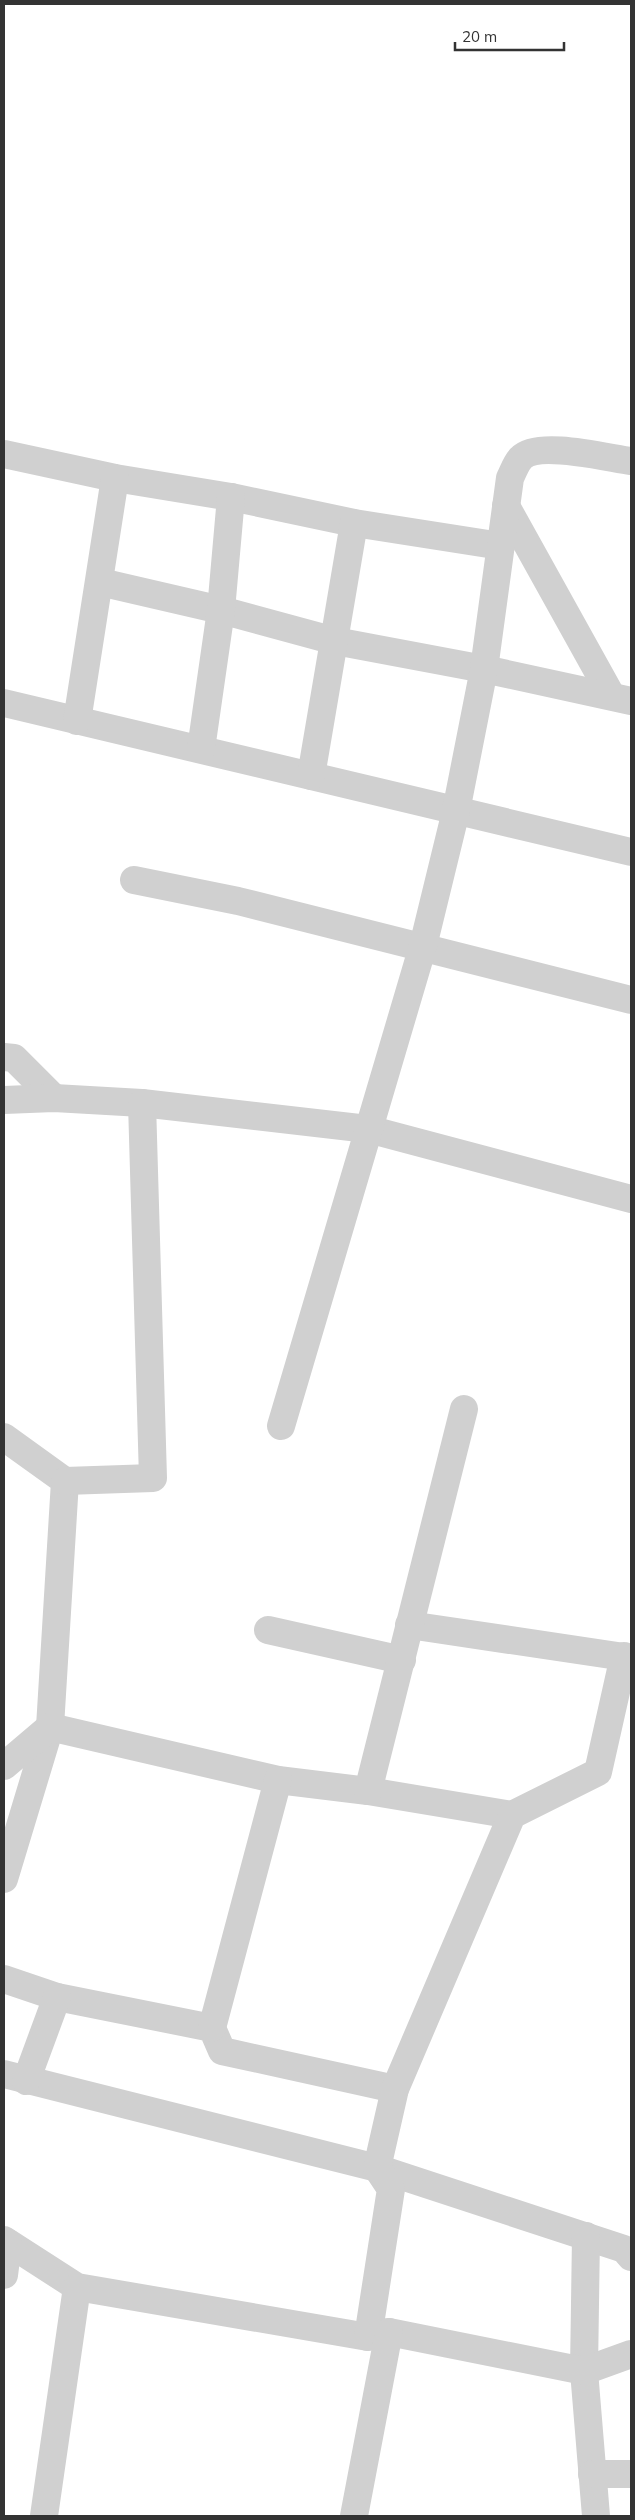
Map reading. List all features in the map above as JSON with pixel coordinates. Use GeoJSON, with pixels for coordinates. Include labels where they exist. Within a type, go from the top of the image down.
{"type":"FeatureCollection","features":[{"type":"Feature","properties":{"kind":"street"},"geometry":{"type":"LineString","coordinates":[[281,1426],[423,946],[456,811],[484,669],[510,478],[522,457],[536,451],[552,450],[631,461]]}},
{"type":"Feature","properties":{"kind":"street"},"geometry":{"type":"LineString","coordinates":[[4,454],[115,478],[231,497],[354,523],[501,546]]}},
{"type":"Feature","properties":{"kind":"street"},"geometry":{"type":"LineString","coordinates":[[77,721],[115,478]]}},
{"type":"Feature","properties":{"kind":"street"},"geometry":{"type":"LineString","coordinates":[[201,749],[221,610],[231,497]]}},
{"type":"Feature","properties":{"kind":"street"},"geometry":{"type":"LineString","coordinates":[[506,506],[621,698]]}},
{"type":"Feature","properties":{"kind":"street"},"geometry":{"type":"LineString","coordinates":[[311,776],[354,523]]}},
{"type":"Feature","properties":{"kind":"street"},"geometry":{"type":"LineString","coordinates":[[100,582],[221,610],[334,641],[484,669],[621,698]]}},
{"type":"Feature","properties":{"kind":"street"},"geometry":{"type":"LineString","coordinates":[[4,702],[631,852]]}},
{"type":"Feature","properties":{"kind":"street"},"geometry":{"type":"LineString","coordinates":[[134,880],[238,901],[423,946],[631,1000]]}},
{"type":"Feature","properties":{"kind":"street"},"geometry":{"type":"LineString","coordinates":[[4,1057],[14,1058],[54,1098]]}},
{"type":"Feature","properties":{"kind":"street"},"geometry":{"type":"LineString","coordinates":[[4,1100],[54,1098],[142,1103],[368,1129],[631,1199]]}},
{"type":"Feature","properties":{"kind":"street"},"geometry":{"type":"LineString","coordinates":[[4,1437],[65,1482],[153,1478],[142,1103]]}},
{"type":"Feature","properties":{"kind":"street"},"geometry":{"type":"LineString","coordinates":[[368,1791],[464,1409]]}},
{"type":"Feature","properties":{"kind":"street"},"geometry":{"type":"LineString","coordinates":[[4,1879],[50,1727],[65,1482]]}},
{"type":"Feature","properties":{"kind":"street"},"geometry":{"type":"LineString","coordinates":[[50,1727],[278,1780],[368,1791],[512,1815],[598,1772],[628,1657],[409,1626]]}},
{"type":"Feature","properties":{"kind":"street"},"geometry":{"type":"LineString","coordinates":[[268,1630],[402,1660]]}},
{"type":"Feature","properties":{"kind":"street"},"geometry":{"type":"LineString","coordinates":[[4,1766],[50,1727]]}},
{"type":"Feature","properties":{"kind":"street"},"geometry":{"type":"LineString","coordinates":[[278,1780],[212,2028],[222,2051],[395,2089]]}},
{"type":"Feature","properties":{"kind":"street"},"geometry":{"type":"LineString","coordinates":[[354,2516],[378,2335],[391,2189],[377,2168],[395,2089],[512,1815]]}},
{"type":"Feature","properties":{"kind":"street"},"geometry":{"type":"LineString","coordinates":[[4,1979],[57,1997],[212,2028]]}},
{"type":"Feature","properties":{"kind":"street"},"geometry":{"type":"LineString","coordinates":[[57,1997],[15,2078],[377,2168],[586,2236],[629,2245]]}},
{"type":"Feature","properties":{"kind":"street"},"geometry":{"type":"LineString","coordinates":[[586,2236],[584,2371],[596,2516]]}},
{"type":"Feature","properties":{"kind":"street"},"geometry":{"type":"LineString","coordinates":[[4,2275],[6,2242],[77,2287],[378,2335],[584,2371],[631,2354]]}},
{"type":"Feature","properties":{"kind":"street"},"geometry":{"type":"LineString","coordinates":[[44,2516],[77,2287]]}},
{"type":"Feature","properties":{"kind":"street"},"geometry":{"type":"LineString","coordinates":[[592,2474],[631,2474]]}}]}
